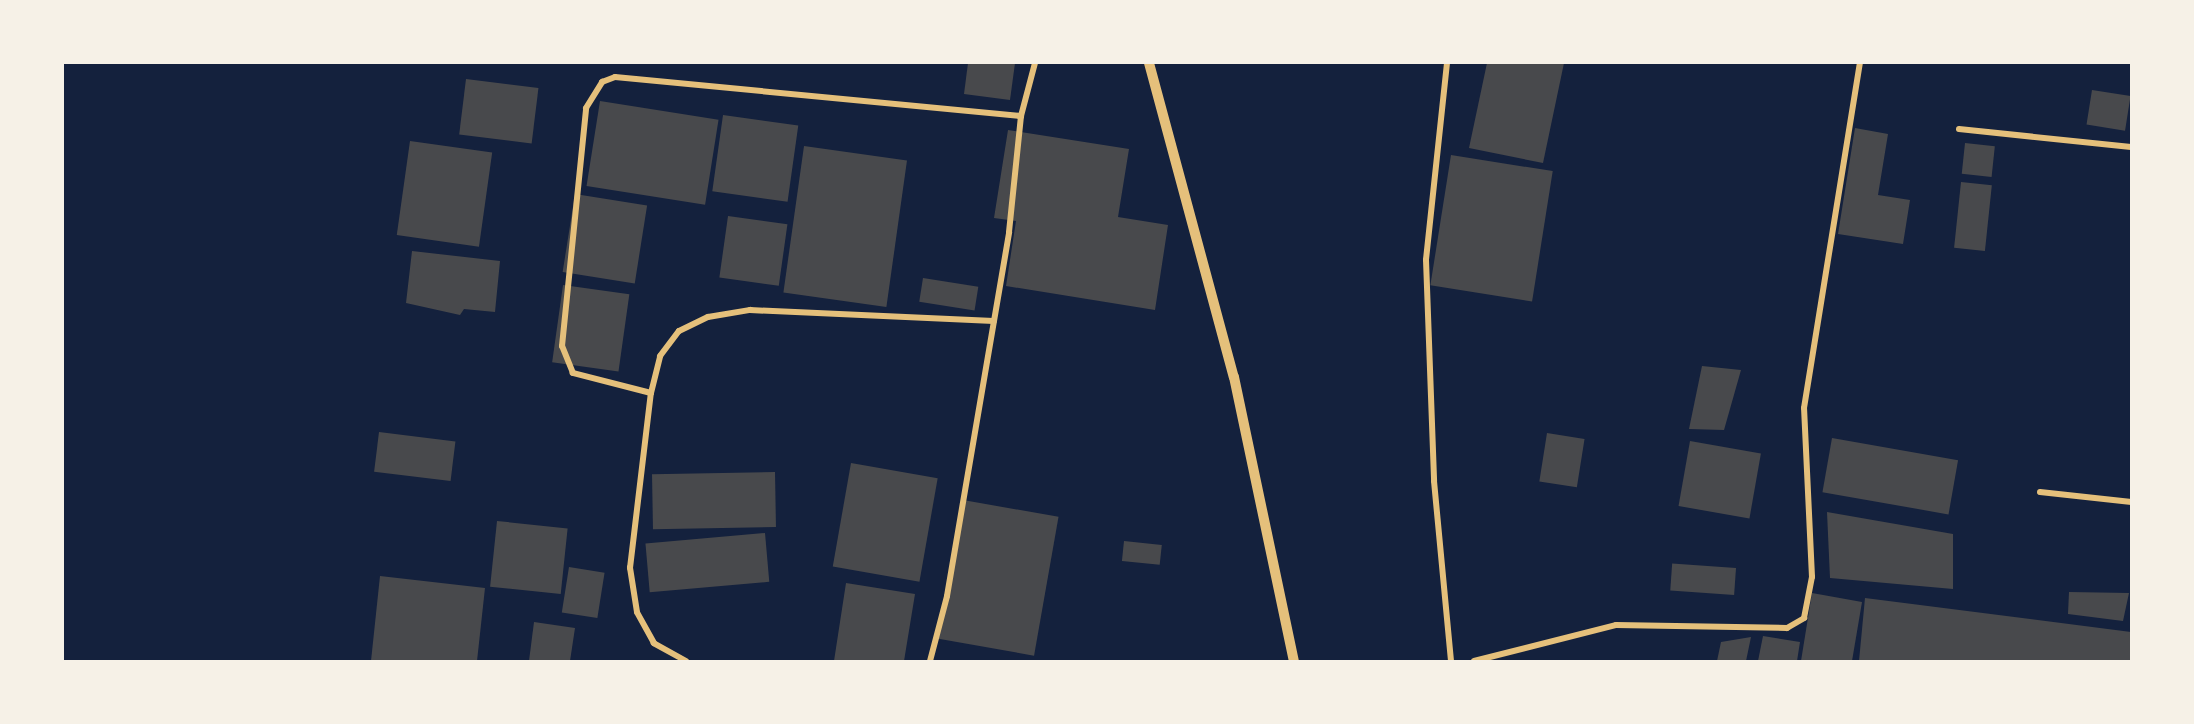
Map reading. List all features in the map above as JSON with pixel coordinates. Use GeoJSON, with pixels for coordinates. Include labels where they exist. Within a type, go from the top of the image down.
{"type":"FeatureCollection","features":[{"type":"Feature","properties":{"kind":"street"},"geometry":{"type":"LineString","coordinates":[[930,661],[993,321],[1022,116],[1035,63]]}},
{"type":"Feature","properties":{"kind":"street"},"geometry":{"type":"LineString","coordinates":[[1149,63],[1234,377],[1294,661]]}},
{"type":"Feature","properties":{"kind":"street"},"geometry":{"type":"LineString","coordinates":[[1447,63],[1426,260],[1434,481],[1451,661]]}},
{"type":"Feature","properties":{"kind":"street"},"geometry":{"type":"LineString","coordinates":[[1474,661],[1616,625],[1787,628],[1804,618],[1812,577],[1804,408],[1860,63]]}},
{"type":"Feature","properties":{"kind":"street"},"geometry":{"type":"LineString","coordinates":[[651,393],[573,372],[562,346],[586,108],[602,82],[615,77],[1022,116]]}},
{"type":"Feature","properties":{"kind":"street"},"geometry":{"type":"LineString","coordinates":[[1959,129],[2131,147]]}},
{"type":"Feature","properties":{"kind":"street"},"geometry":{"type":"LineString","coordinates":[[686,661],[654,644],[637,612],[630,568],[651,393],[660,356],[680,331],[708,317],[750,310],[993,321]]}},
{"type":"Feature","properties":{"kind":"street"},"geometry":{"type":"LineString","coordinates":[[2040,492],[2131,502]]}},
{"type":"Feature","properties":{"kind":"building"},"geometry":{"type":"Polygon","coordinates":[[[968,63],[1015,63],[1010,100],[964,94],[968,63]]]}},
{"type":"Feature","properties":{"kind":"building"},"geometry":{"type":"Polygon","coordinates":[[[1487,63],[1564,63],[1543,163],[1469,148],[1487,63]]]}},
{"type":"Feature","properties":{"kind":"building"},"geometry":{"type":"Polygon","coordinates":[[[466,79],[538,88],[532,143],[459,135],[466,79]]]}},
{"type":"Feature","properties":{"kind":"building"},"geometry":{"type":"Polygon","coordinates":[[[2092,90],[2131,96],[2125,131],[2087,125],[2092,90]]]}},
{"type":"Feature","properties":{"kind":"building"},"geometry":{"type":"Polygon","coordinates":[[[600,101],[719,120],[705,205],[587,186],[600,101]]]}},
{"type":"Feature","properties":{"kind":"building"},"geometry":{"type":"Polygon","coordinates":[[[723,115],[798,126],[788,202],[712,191],[723,115]]]}},
{"type":"Feature","properties":{"kind":"building"},"geometry":{"type":"Polygon","coordinates":[[[1855,128],[1888,134],[1878,195],[1910,200],[1903,244],[1838,234],[1855,128]]]}},
{"type":"Feature","properties":{"kind":"building"},"geometry":{"type":"Polygon","coordinates":[[[1008,130],[1129,149],[1118,217],[1168,225],[1155,310],[1006,286],[1016,221],[994,218],[1008,130]]]}},
{"type":"Feature","properties":{"kind":"building"},"geometry":{"type":"Polygon","coordinates":[[[410,141],[492,153],[479,247],[397,235],[410,141]]]}},
{"type":"Feature","properties":{"kind":"building"},"geometry":{"type":"Polygon","coordinates":[[[1965,143],[1995,146],[1992,177],[1962,174],[1965,143]]]}},
{"type":"Feature","properties":{"kind":"building"},"geometry":{"type":"Polygon","coordinates":[[[804,146],[907,160],[886,307],[783,293],[804,146]]]}},
{"type":"Feature","properties":{"kind":"building"},"geometry":{"type":"Polygon","coordinates":[[[1451,155],[1553,171],[1532,301],[1430,285],[1451,155]]]}},
{"type":"Feature","properties":{"kind":"building"},"geometry":{"type":"Polygon","coordinates":[[[1961,182],[1992,185],[1985,251],[1954,248],[1961,182]]]}},
{"type":"Feature","properties":{"kind":"building"},"geometry":{"type":"Polygon","coordinates":[[[575,194],[647,205],[635,283],[563,272],[575,194]]]}},
{"type":"Feature","properties":{"kind":"building"},"geometry":{"type":"Polygon","coordinates":[[[728,216],[787,224],[779,286],[719,277],[728,216]]]}},
{"type":"Feature","properties":{"kind":"building"},"geometry":{"type":"Polygon","coordinates":[[[412,251],[500,261],[495,312],[464,309],[460,315],[406,303],[412,251]]]}},
{"type":"Feature","properties":{"kind":"building"},"geometry":{"type":"Polygon","coordinates":[[[923,278],[978,287],[975,310],[919,302],[923,278]]]}},
{"type":"Feature","properties":{"kind":"building"},"geometry":{"type":"Polygon","coordinates":[[[563,285],[629,294],[618,372],[552,362],[563,285]]]}},
{"type":"Feature","properties":{"kind":"building"},"geometry":{"type":"Polygon","coordinates":[[[1702,366],[1741,370],[1724,430],[1689,429],[1702,366]]]}},
{"type":"Feature","properties":{"kind":"building"},"geometry":{"type":"Polygon","coordinates":[[[379,432],[455,441],[451,481],[374,472],[379,432]]]}},
{"type":"Feature","properties":{"kind":"building"},"geometry":{"type":"Polygon","coordinates":[[[1547,433],[1585,439],[1577,487],[1539,481],[1547,433]]]}},
{"type":"Feature","properties":{"kind":"building"},"geometry":{"type":"Polygon","coordinates":[[[1832,438],[1958,460],[1949,514],[1822,492],[1832,438]]]}},
{"type":"Feature","properties":{"kind":"building"},"geometry":{"type":"Polygon","coordinates":[[[1690,441],[1761,454],[1749,518],[1679,506],[1690,441]]]}},
{"type":"Feature","properties":{"kind":"building"},"geometry":{"type":"Polygon","coordinates":[[[851,463],[938,478],[919,582],[833,566],[851,463]]]}},
{"type":"Feature","properties":{"kind":"building"},"geometry":{"type":"Polygon","coordinates":[[[775,472],[776,527],[653,529],[652,474],[775,472]]]}},
{"type":"Feature","properties":{"kind":"building"},"geometry":{"type":"Polygon","coordinates":[[[963,500],[1059,517],[1034,656],[939,639],[963,500]]]}},
{"type":"Feature","properties":{"kind":"building"},"geometry":{"type":"Polygon","coordinates":[[[1827,512],[1953,534],[1953,589],[1830,578],[1827,512]]]}},
{"type":"Feature","properties":{"kind":"building"},"geometry":{"type":"Polygon","coordinates":[[[497,521],[568,528],[561,594],[490,587],[497,521]]]}},
{"type":"Feature","properties":{"kind":"building"},"geometry":{"type":"Polygon","coordinates":[[[765,533],[769,582],[650,592],[645,543],[765,533]]]}},
{"type":"Feature","properties":{"kind":"building"},"geometry":{"type":"Polygon","coordinates":[[[1124,541],[1162,545],[1160,565],[1122,561],[1124,541]]]}},
{"type":"Feature","properties":{"kind":"building"},"geometry":{"type":"Polygon","coordinates":[[[1672,564],[1736,568],[1734,595],[1670,590],[1672,564]]]}},
{"type":"Feature","properties":{"kind":"building"},"geometry":{"type":"Polygon","coordinates":[[[569,567],[605,573],[597,618],[562,612],[569,567]]]}},
{"type":"Feature","properties":{"kind":"building"},"geometry":{"type":"Polygon","coordinates":[[[380,576],[485,588],[477,661],[371,661],[380,576]]]}},
{"type":"Feature","properties":{"kind":"building"},"geometry":{"type":"Polygon","coordinates":[[[846,583],[915,594],[904,661],[834,661],[846,583]]]}},
{"type":"Feature","properties":{"kind":"building"},"geometry":{"type":"Polygon","coordinates":[[[2069,592],[2129,593],[2123,621],[2068,614],[2069,592]]]}},
{"type":"Feature","properties":{"kind":"building"},"geometry":{"type":"Polygon","coordinates":[[[1812,593],[1862,602],[1852,661],[1801,661],[1812,593]]]}},
{"type":"Feature","properties":{"kind":"building"},"geometry":{"type":"Polygon","coordinates":[[[1865,598],[2131,632],[2131,661],[1859,661],[1865,598]]]}},
{"type":"Feature","properties":{"kind":"building"},"geometry":{"type":"Polygon","coordinates":[[[534,622],[575,628],[570,661],[529,661],[534,622]]]}},
{"type":"Feature","properties":{"kind":"building"},"geometry":{"type":"Polygon","coordinates":[[[1763,636],[1800,642],[1797,661],[1758,661],[1763,636]]]}},
{"type":"Feature","properties":{"kind":"building"},"geometry":{"type":"Polygon","coordinates":[[[1751,637],[1746,661],[1717,661],[1721,642],[1751,637]]]}}]}
